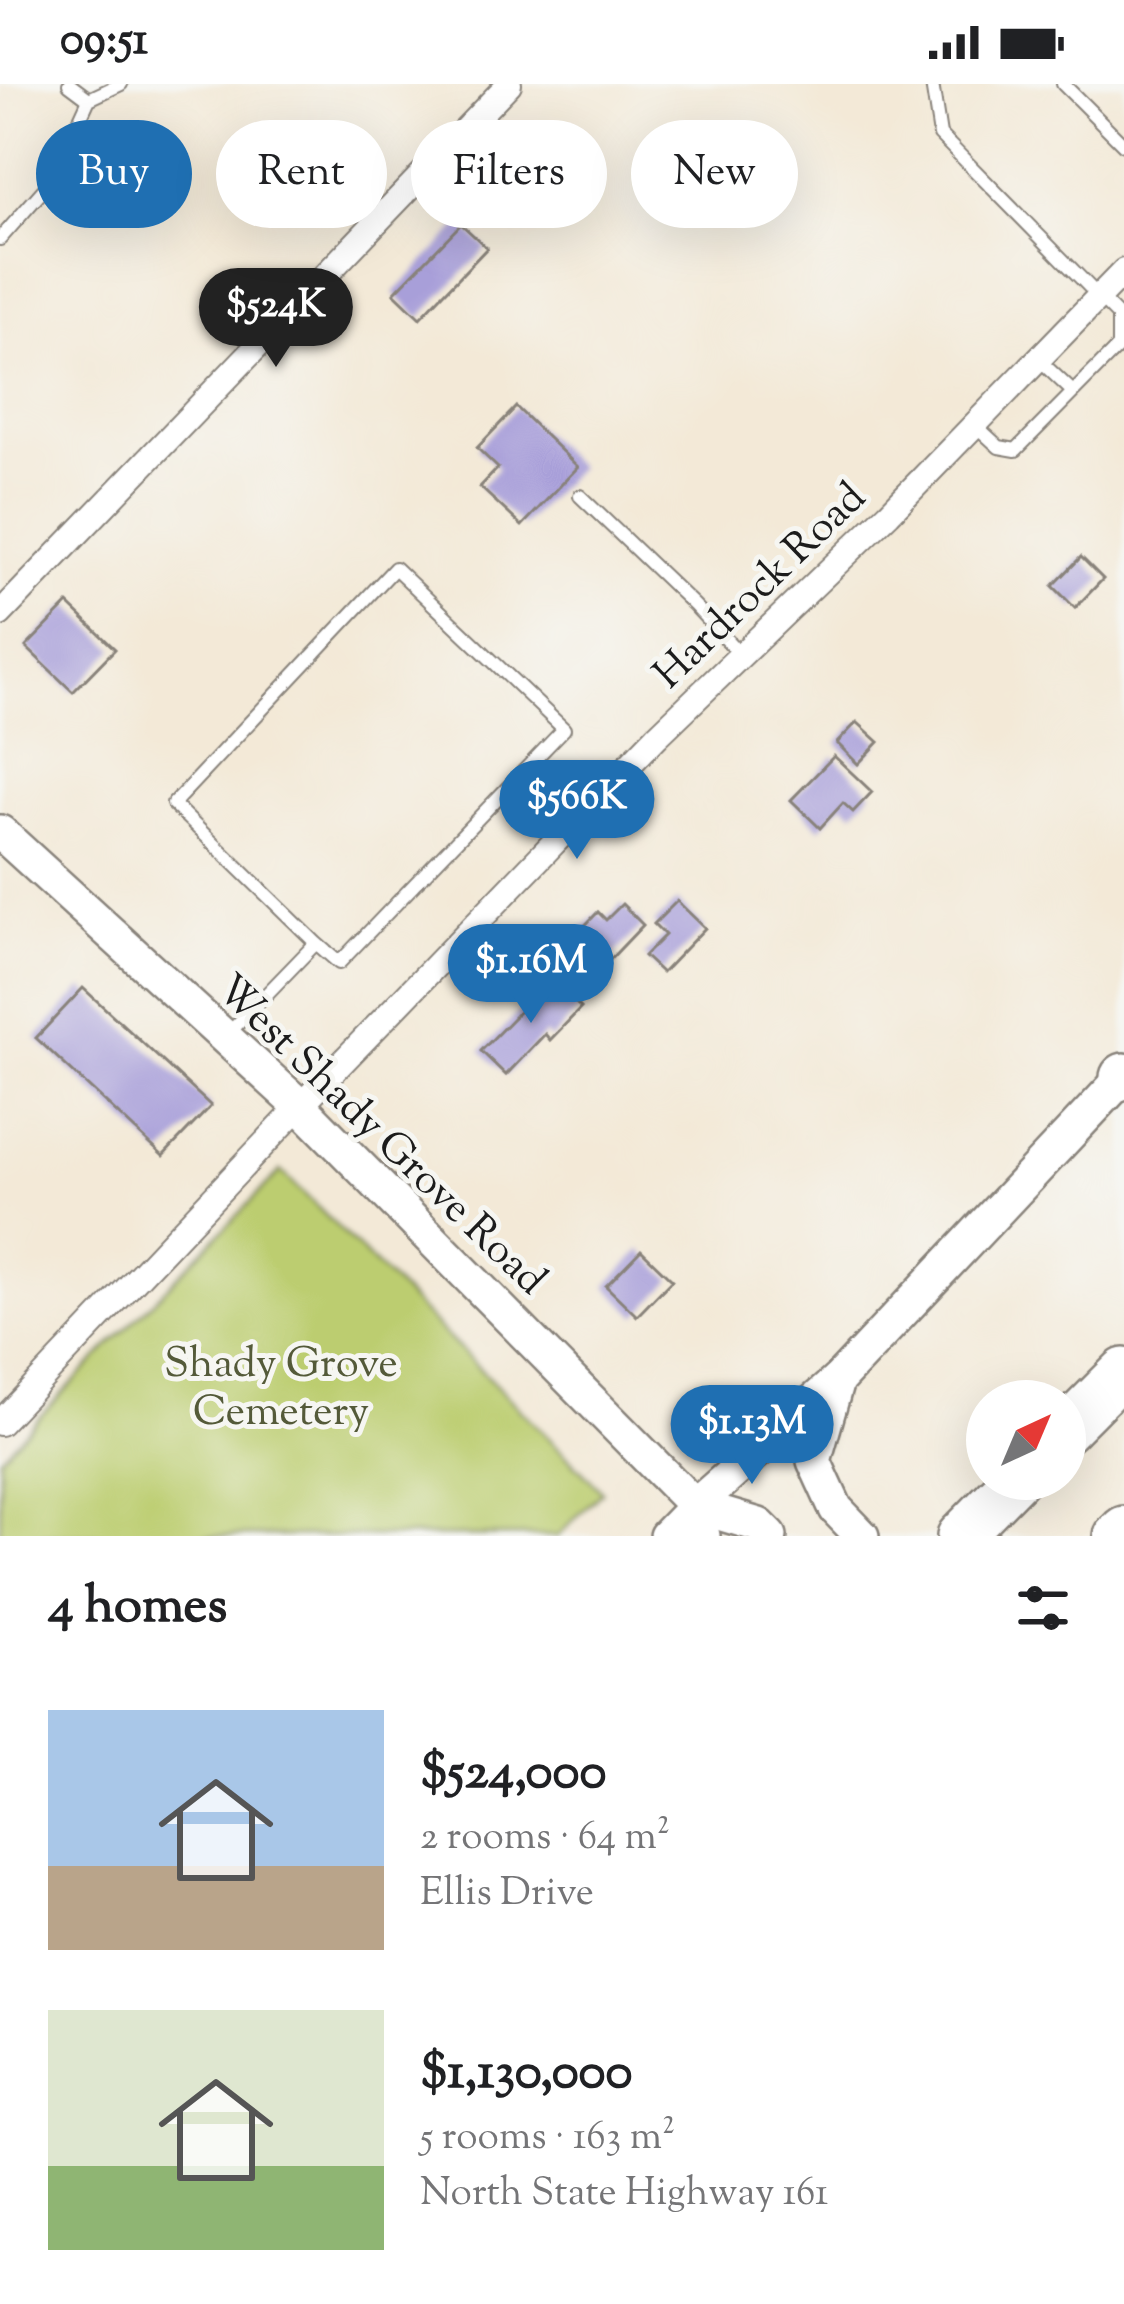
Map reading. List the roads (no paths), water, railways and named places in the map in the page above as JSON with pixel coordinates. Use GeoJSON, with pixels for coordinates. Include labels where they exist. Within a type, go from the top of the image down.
{"type":"FeatureCollection","features":[{"type":"Feature","properties":{"kind":"highway"},"geometry":{"type":"LineString","coordinates":[[1086,1409],[1124,1371]]}},
{"type":"Feature","properties":{"kind":"highway"},"geometry":{"type":"LineString","coordinates":[[960,1536],[995,1500]]}},
{"type":"Feature","properties":{"kind":"highway"},"geometry":{"type":"LineString","coordinates":[[1117,1536],[1124,1528]]}},
{"type":"Feature","properties":{"kind":"main road","name":"West Shady Grove Road"},"geometry":{"type":"LineString","coordinates":[[0,832],[300,1106],[699,1521],[759,1526],[770,1536]]}},
{"type":"Feature","properties":{"kind":"main road"},"geometry":{"type":"LineString","coordinates":[[666,1536],[699,1521],[1124,1076]]}},
{"type":"Feature","properties":{"kind":"main road"},"geometry":{"type":"LineString","coordinates":[[838,1380],[814,1461],[836,1509],[862,1536]]}},
{"type":"Feature","properties":{"kind":"street"},"geometry":{"type":"LineString","coordinates":[[0,614],[509,84]]}},
{"type":"Feature","properties":{"kind":"street","name":"Hardrock Road"},"geometry":{"type":"LineString","coordinates":[[0,1423],[657,736],[890,513],[1124,271]]}},
{"type":"Feature","properties":{"kind":"lane"},"geometry":{"type":"LineString","coordinates":[[69,84],[89,99]]}},
{"type":"Feature","properties":{"kind":"lane"},"geometry":{"type":"LineString","coordinates":[[0,239],[52,180],[89,99],[121,84]]}},
{"type":"Feature","properties":{"kind":"lane"},"geometry":{"type":"LineString","coordinates":[[1064,84],[1124,146]]}},
{"type":"Feature","properties":{"kind":"lane"},"geometry":{"type":"LineString","coordinates":[[934,85],[940,135],[1118,316],[1118,347],[1016,451],[999,447],[974,424]]}},
{"type":"Feature","properties":{"kind":"lane"},"geometry":{"type":"LineString","coordinates":[[1037,358],[1073,392]]}},
{"type":"Feature","properties":{"kind":"lane"},"geometry":{"type":"LineString","coordinates":[[580,496],[741,655]]}},
{"type":"Feature","properties":{"kind":"lane"},"geometry":{"type":"LineString","coordinates":[[395,568],[564,729],[339,963],[316,943],[173,804],[395,568]]}},
{"type":"Feature","properties":{"kind":"lane"},"geometry":{"type":"LineString","coordinates":[[225,1037],[316,943]]}},
{"type":"Feature","properties":{"kind":"park label","name":"Shady Grove Cemetery"},"geometry":{"type":"Point","coordinates":[281,1385]}}]}
